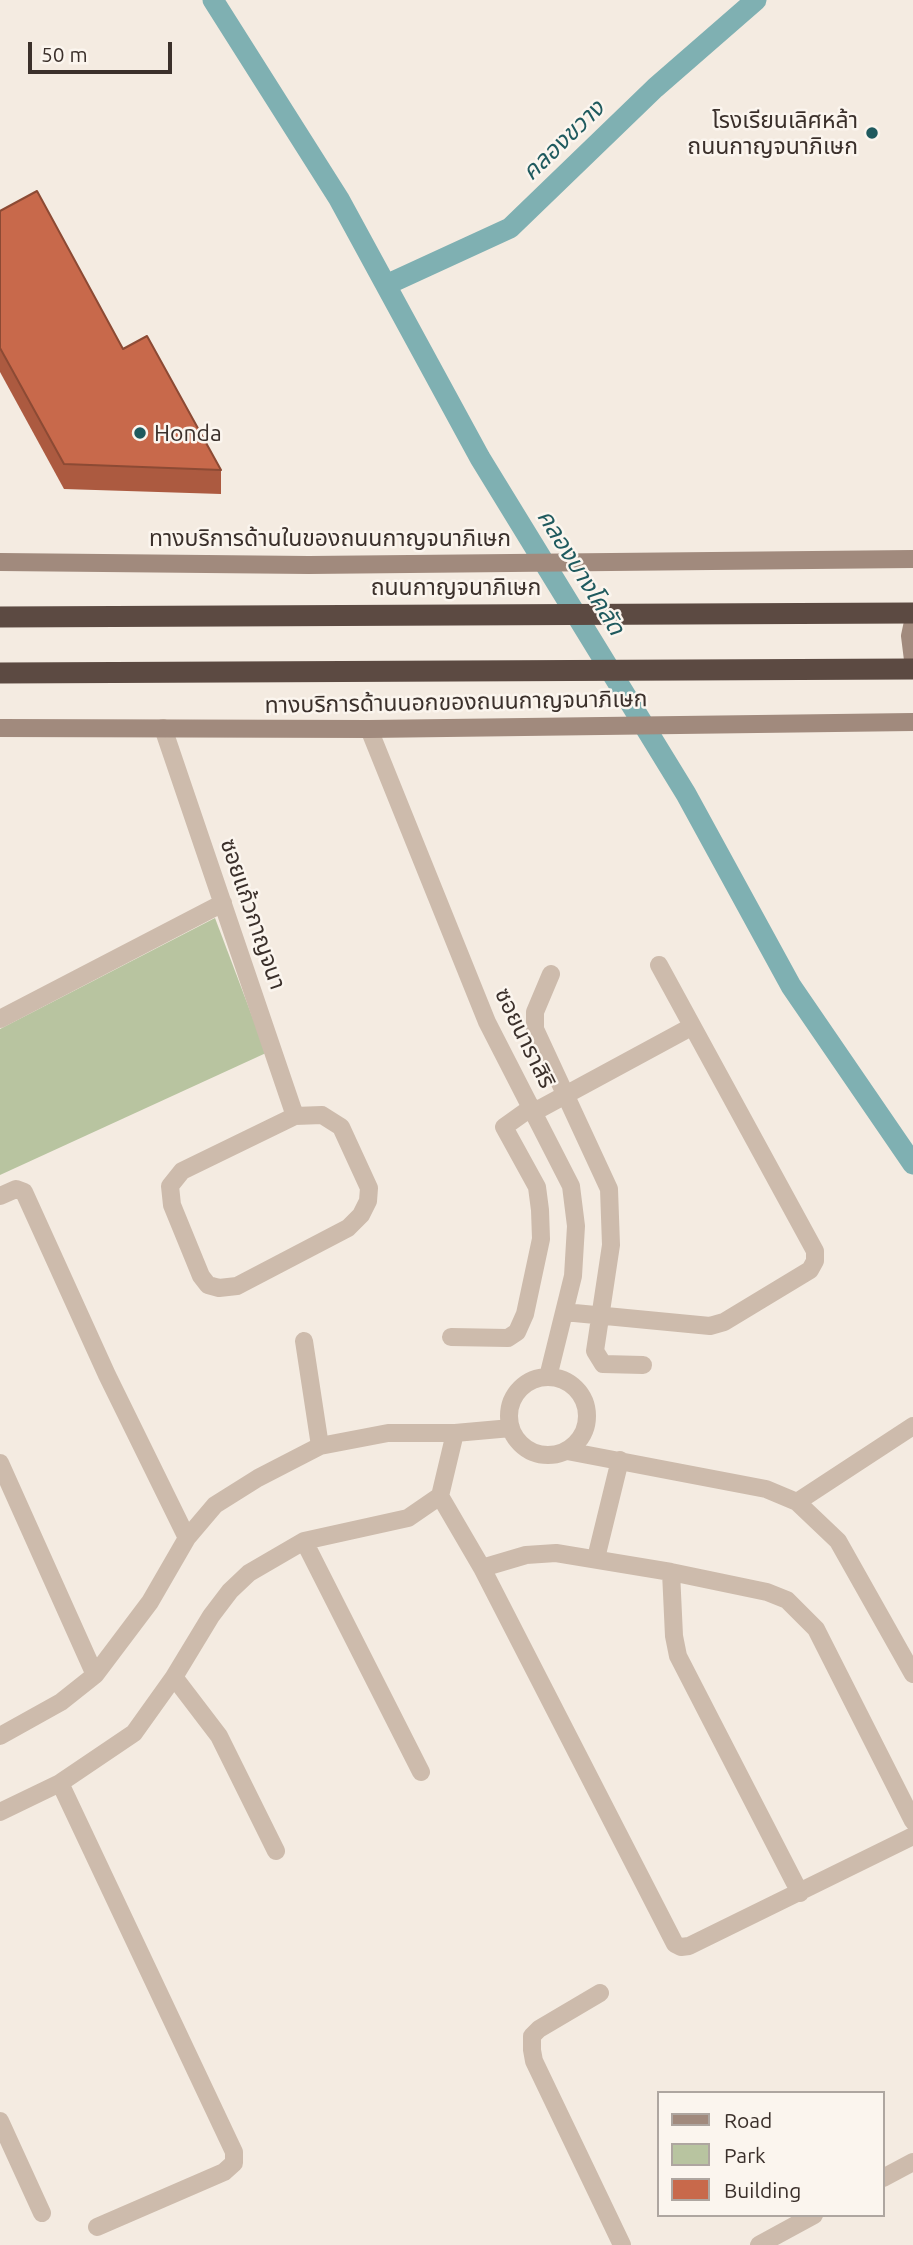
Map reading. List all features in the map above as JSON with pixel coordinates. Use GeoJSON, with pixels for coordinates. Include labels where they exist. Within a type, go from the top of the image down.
{"type":"FeatureCollection","features":[{"type":"Feature","properties":{"kind":"highway","name":"ถนนกาญจนาภิเษก"},"geometry":{"type":"LineString","coordinates":[[0,617],[466,612],[913,612]]}},
{"type":"Feature","properties":{"kind":"highway"},"geometry":{"type":"LineString","coordinates":[[0,673],[487,673],[913,669]]}},
{"type":"Feature","properties":{"kind":"main road","name":"ทางบริการด้านในของถนนกาญจนาภิเษก"},"geometry":{"type":"LineString","coordinates":[[0,562],[309,565],[913,559]]}},
{"type":"Feature","properties":{"kind":"main road"},"geometry":{"type":"LineString","coordinates":[[913,622],[910,636],[913,660]]}},
{"type":"Feature","properties":{"kind":"main road","name":"ทางบริการด้านนอกของถนนกาญจนาภิเษก"},"geometry":{"type":"LineString","coordinates":[[0,728],[369,729],[913,722]]}},
{"type":"Feature","properties":{"kind":"street","name":"ซอยแก้วกาญจนา"},"geometry":{"type":"LineString","coordinates":[[163,728],[295,1116]]}},
{"type":"Feature","properties":{"kind":"street","name":"ซอยนาราสิริ"},"geometry":{"type":"LineString","coordinates":[[369,729],[486,1022],[571,1186],[576,1226],[573,1276],[548,1377]]}},
{"type":"Feature","properties":{"kind":"street"},"geometry":{"type":"LineString","coordinates":[[0,1019],[223,903]]}},
{"type":"Feature","properties":{"kind":"street"},"geometry":{"type":"LineString","coordinates":[[564,1312],[693,1326],[724,1322],[810,1270],[815,1261],[815,1251],[659,965]]}},
{"type":"Feature","properties":{"kind":"street"},"geometry":{"type":"LineString","coordinates":[[551,974],[535,1012],[536,1029],[609,1189],[611,1245],[595,1351],[597,1359],[603,1364],[643,1364]]}},
{"type":"Feature","properties":{"kind":"street"},"geometry":{"type":"LineString","coordinates":[[451,1337],[508,1338],[517,1332],[525,1314],[541,1239],[541,1210],[537,1187],[504,1127],[691,1027]]}},
{"type":"Feature","properties":{"kind":"street"},"geometry":{"type":"LineString","coordinates":[[322,1115],[341,1127],[369,1188],[368,1201],[361,1215],[348,1228],[237,1286],[219,1288],[208,1285],[201,1276],[172,1205],[170,1186],[182,1171],[295,1116],[322,1115]]}},
{"type":"Feature","properties":{"kind":"street"},"geometry":{"type":"LineString","coordinates":[[0,1196],[16,1189],[24,1192],[107,1376],[187,1538]]}},
{"type":"Feature","properties":{"kind":"street"},"geometry":{"type":"LineString","coordinates":[[304,1341],[320,1446]]}},
{"type":"Feature","properties":{"kind":"street"},"geometry":{"type":"LineString","coordinates":[[567,1451],[584,1434],[587,1409],[573,1386],[548,1377],[535,1379],[514,1396],[509,1409],[511,1428],[522,1445],[532,1452],[543,1456],[567,1451],[621,1460],[766,1489],[797,1502],[838,1541],[913,1674]]}},
{"type":"Feature","properties":{"kind":"street"},"geometry":{"type":"LineString","coordinates":[[797,1502],[913,1426]]}},
{"type":"Feature","properties":{"kind":"street"},"geometry":{"type":"LineString","coordinates":[[0,1736],[61,1702],[95,1675],[150,1602],[187,1538],[215,1505],[258,1478],[320,1446],[388,1433],[455,1433],[511,1428]]}},
{"type":"Feature","properties":{"kind":"street"},"geometry":{"type":"LineString","coordinates":[[0,1812],[60,1783],[134,1733],[230,1591],[249,1573],[304,1541],[408,1518],[440,1496],[455,1433]]}},
{"type":"Feature","properties":{"kind":"street"},"geometry":{"type":"LineString","coordinates":[[596,1558],[621,1460]]}},
{"type":"Feature","properties":{"kind":"street"},"geometry":{"type":"LineString","coordinates":[[0,1462],[95,1675]]}},
{"type":"Feature","properties":{"kind":"street"},"geometry":{"type":"LineString","coordinates":[[440,1496],[482,1568],[675,1944],[681,1948],[689,1946],[913,1836]]}},
{"type":"Feature","properties":{"kind":"street"},"geometry":{"type":"LineString","coordinates":[[304,1541],[421,1772]]}},
{"type":"Feature","properties":{"kind":"street"},"geometry":{"type":"LineString","coordinates":[[482,1568],[539,1553],[596,1558],[767,1592],[787,1600],[801,1611],[816,1629],[913,1821]]}},
{"type":"Feature","properties":{"kind":"street"},"geometry":{"type":"LineString","coordinates":[[671,1572],[674,1636],[678,1656],[800,1893]]}},
{"type":"Feature","properties":{"kind":"street"},"geometry":{"type":"LineString","coordinates":[[174,1677],[219,1736],[276,1852]]}},
{"type":"Feature","properties":{"kind":"street"},"geometry":{"type":"LineString","coordinates":[[60,1783],[234,2151],[234,2163],[224,2172],[97,2227]]}},
{"type":"Feature","properties":{"kind":"street"},"geometry":{"type":"LineString","coordinates":[[600,1993],[539,2029],[532,2036],[532,2050],[534,2061],[622,2245]]}},
{"type":"Feature","properties":{"kind":"street"},"geometry":{"type":"LineString","coordinates":[[0,2121],[42,2213]]}},
{"type":"Feature","properties":{"kind":"street"},"geometry":{"type":"LineString","coordinates":[[885,2177],[913,2162]]}},
{"type":"Feature","properties":{"kind":"street"},"geometry":{"type":"LineString","coordinates":[[759,2245],[810,2217]]}},
{"type":"Feature","properties":{"kind":"green space"},"geometry":{"type":"Polygon","coordinates":[[[215,918],[266,1053],[0,1175],[0,1029],[215,918]]]}},
{"type":"Feature","properties":{"kind":"building"},"geometry":{"type":"Polygon","coordinates":[[[37,191],[123,349],[147,336],[221,470],[64,464],[0,348],[0,211],[37,191]]]}},
{"type":"Feature","properties":{"kind":"waterway","name":"คลองบางโคลัด"},"geometry":{"type":"LineString","coordinates":[[213,0],[339,199],[480,458],[686,794],[791,986],[913,1164]]}},
{"type":"Feature","properties":{"kind":"waterway","name":"คลองขวาง"},"geometry":{"type":"LineString","coordinates":[[386,285],[510,228],[655,88],[756,0]]}},
{"type":"Feature","properties":{"kind":"place","name":"โรงเรียนเลิศหล้า ถนนกาญจนาภิเษก"},"geometry":{"type":"Point","coordinates":[872,133]}},
{"type":"Feature","properties":{"kind":"place","name":"Honda"},"geometry":{"type":"Point","coordinates":[140,433]}}]}
